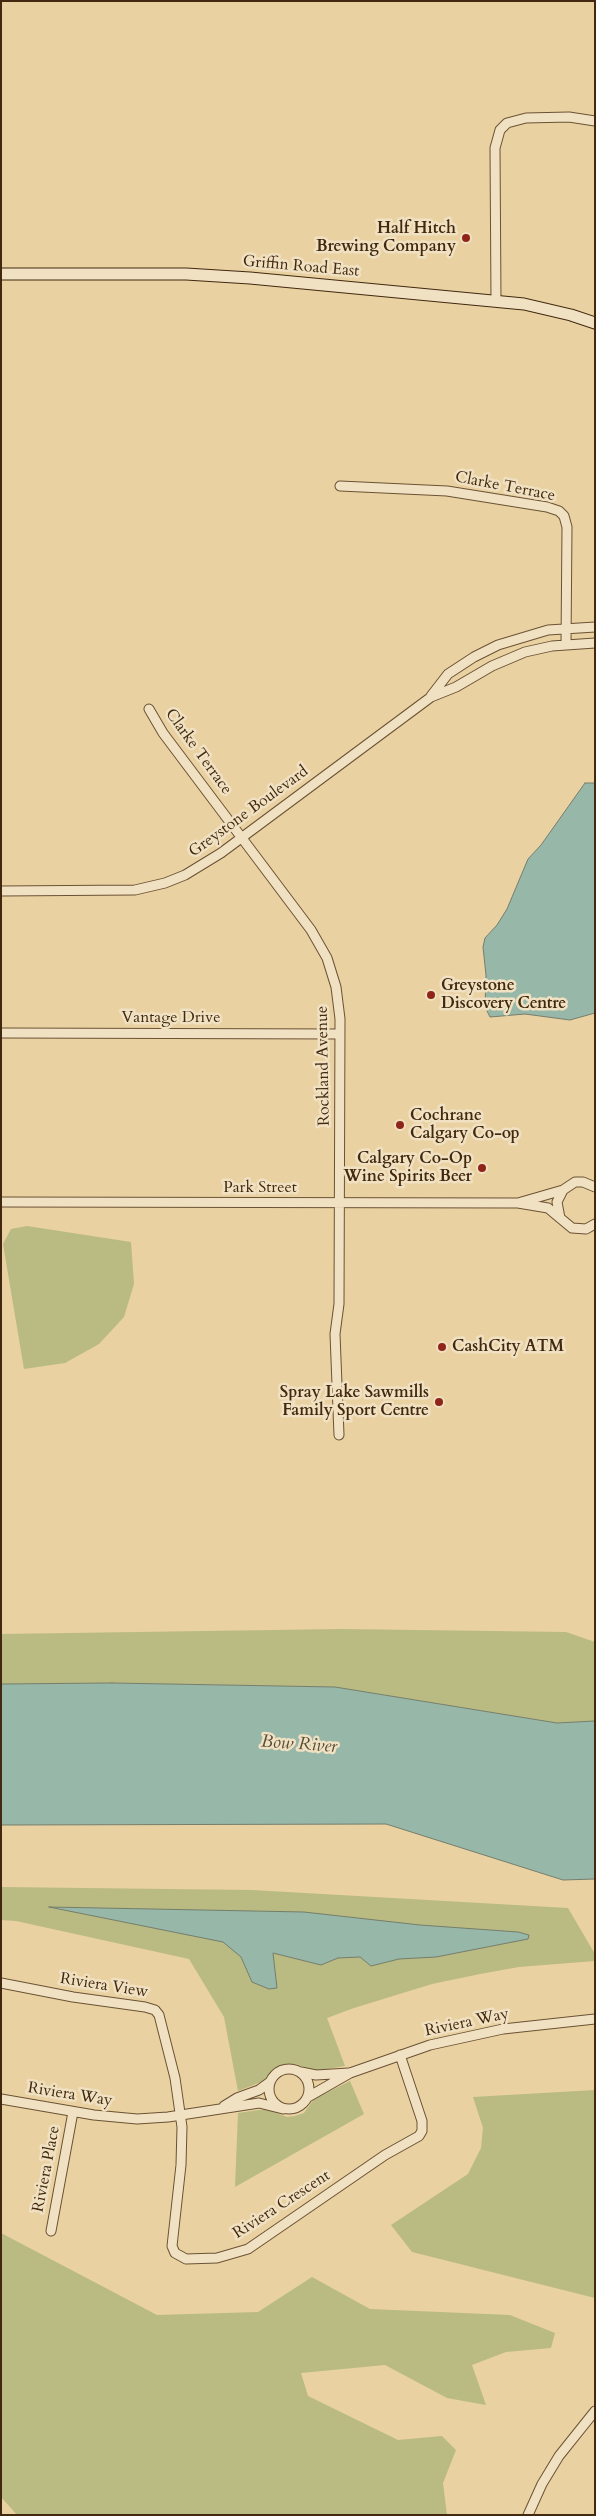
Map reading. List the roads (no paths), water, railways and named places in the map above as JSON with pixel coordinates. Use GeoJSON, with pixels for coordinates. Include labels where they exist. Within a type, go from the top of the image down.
{"type":"FeatureCollection","features":[{"type":"Feature","properties":{"kind":"main road","name":"Griffin Road East"},"geometry":{"type":"LineString","coordinates":[[1,274],[219,276],[496,301],[549,309],[595,323]]}},
{"type":"Feature","properties":{"kind":"street"},"geometry":{"type":"LineString","coordinates":[[496,301],[496,148],[500,130],[507,123],[526,118],[569,117],[595,121]]}},
{"type":"Feature","properties":{"kind":"street","name":"Clarke Terrace"},"geometry":{"type":"LineString","coordinates":[[340,486],[447,491],[548,507],[559,511],[564,516],[568,527],[566,644]]}},
{"type":"Feature","properties":{"kind":"street","name":"Greystone Boulevard"},"geometry":{"type":"LineString","coordinates":[[1,891],[118,891],[148,888],[185,875],[242,837],[430,697],[448,674],[486,651],[524,636],[566,628],[595,628]]}},
{"type":"Feature","properties":{"kind":"street","name":"Greystone Boulevard"},"geometry":{"type":"LineString","coordinates":[[430,697],[456,687],[477,673],[506,659],[541,648],[566,644],[595,643]]}},
{"type":"Feature","properties":{"kind":"street","name":"Clarke Terrace"},"geometry":{"type":"LineString","coordinates":[[149,709],[158,726],[242,837]]}},
{"type":"Feature","properties":{"kind":"street","name":"Rockland Avenue"},"geometry":{"type":"LineString","coordinates":[[242,837],[323,949],[336,987],[340,1034],[338,1310],[335,1334],[339,1435]]}},
{"type":"Feature","properties":{"kind":"street","name":"Vantage Drive"},"geometry":{"type":"LineString","coordinates":[[1,1033],[340,1034]]}},
{"type":"Feature","properties":{"kind":"street","name":"Park Street"},"geometry":{"type":"LineString","coordinates":[[518,1203],[563,1190],[574,1182],[583,1182],[595,1187]]}},
{"type":"Feature","properties":{"kind":"street"},"geometry":{"type":"LineString","coordinates":[[560,1218],[557,1202],[563,1190]]}},
{"type":"Feature","properties":{"kind":"street","name":"Park Street"},"geometry":{"type":"LineString","coordinates":[[1,1202],[518,1203],[548,1208],[572,1228],[579,1229],[595,1224]]}},
{"type":"Feature","properties":{"kind":"street","name":"Riviera View"},"geometry":{"type":"LineString","coordinates":[[1,1983],[73,1997],[145,2006],[155,2010],[161,2021],[181,2115]]}},
{"type":"Feature","properties":{"kind":"street","name":"Riviera Way"},"geometry":{"type":"LineString","coordinates":[[1,2099],[73,2112],[137,2119],[181,2115],[222,2107],[259,2103],[283,2109],[295,2109],[300,2107],[308,2097],[350,2073],[400,2055],[476,2034],[541,2024],[595,2019]]}},
{"type":"Feature","properties":{"kind":"street","name":"Riviera Crescent"},"geometry":{"type":"LineString","coordinates":[[181,2115],[181,2165],[172,2246],[175,2253],[186,2259],[226,2257],[255,2245],[371,2164],[419,2136],[422,2131],[422,2121],[400,2055]]}},
{"type":"Feature","properties":{"kind":"street","name":"Riviera Way"},"geometry":{"type":"LineString","coordinates":[[222,2107],[237,2098],[259,2090],[270,2082],[278,2072],[291,2069],[316,2075],[350,2073]]}},
{"type":"Feature","properties":{"kind":"street"},"geometry":{"type":"LineString","coordinates":[[298,2070],[310,2085],[308,2097]]}},
{"type":"Feature","properties":{"kind":"street"},"geometry":{"type":"LineString","coordinates":[[270,2082],[269,2088],[272,2101],[283,2109]]}},
{"type":"Feature","properties":{"kind":"street","name":"Riviera Place"},"geometry":{"type":"LineString","coordinates":[[51,2231],[73,2112]]}},
{"type":"Feature","properties":{"kind":"street"},"geometry":{"type":"LineString","coordinates":[[528,2515],[542,2484],[558,2456],[595,2411]]}},
{"type":"Feature","properties":{"kind":"water"},"geometry":{"type":"Polygon","coordinates":[[[585,783],[595,783],[595,1013],[570,1020],[525,1014],[490,1017],[485,1007],[486,975],[483,947],[485,938],[497,925],[507,909],[528,859],[541,845],[585,783]]]}},
{"type":"Feature","properties":{"kind":"water","name":"Bow River"},"geometry":{"type":"Polygon","coordinates":[[[112,1683],[335,1687],[557,1723],[595,1721],[595,1879],[563,1880],[386,1824],[1,1825],[1,1684],[112,1683]]]}},
{"type":"Feature","properties":{"kind":"water"},"geometry":{"type":"Polygon","coordinates":[[[49,1907],[304,1912],[420,1925],[518,1932],[529,1935],[528,1939],[436,1957],[399,1959],[371,1966],[360,1957],[338,1958],[321,1965],[273,1953],[277,1988],[269,1989],[252,1982],[241,1957],[223,1942],[49,1907]]]}},
{"type":"Feature","properties":{"kind":"place","name":"Half Hitch Brewing Company"},"geometry":{"type":"Point","coordinates":[466,238]}},
{"type":"Feature","properties":{"kind":"place","name":"Greystone Discovery Centre"},"geometry":{"type":"Point","coordinates":[431,995]}},
{"type":"Feature","properties":{"kind":"place","name":"Cochrane Calgary Co-op"},"geometry":{"type":"Point","coordinates":[400,1125]}},
{"type":"Feature","properties":{"kind":"place","name":"Calgary Co-Op Wine Spirits Beer"},"geometry":{"type":"Point","coordinates":[482,1168]}},
{"type":"Feature","properties":{"kind":"place","name":"CashCity ATM"},"geometry":{"type":"Point","coordinates":[442,1347]}},
{"type":"Feature","properties":{"kind":"place","name":"Spray Lake Sawmills Family Sport Centre"},"geometry":{"type":"Point","coordinates":[439,1402]}}]}
